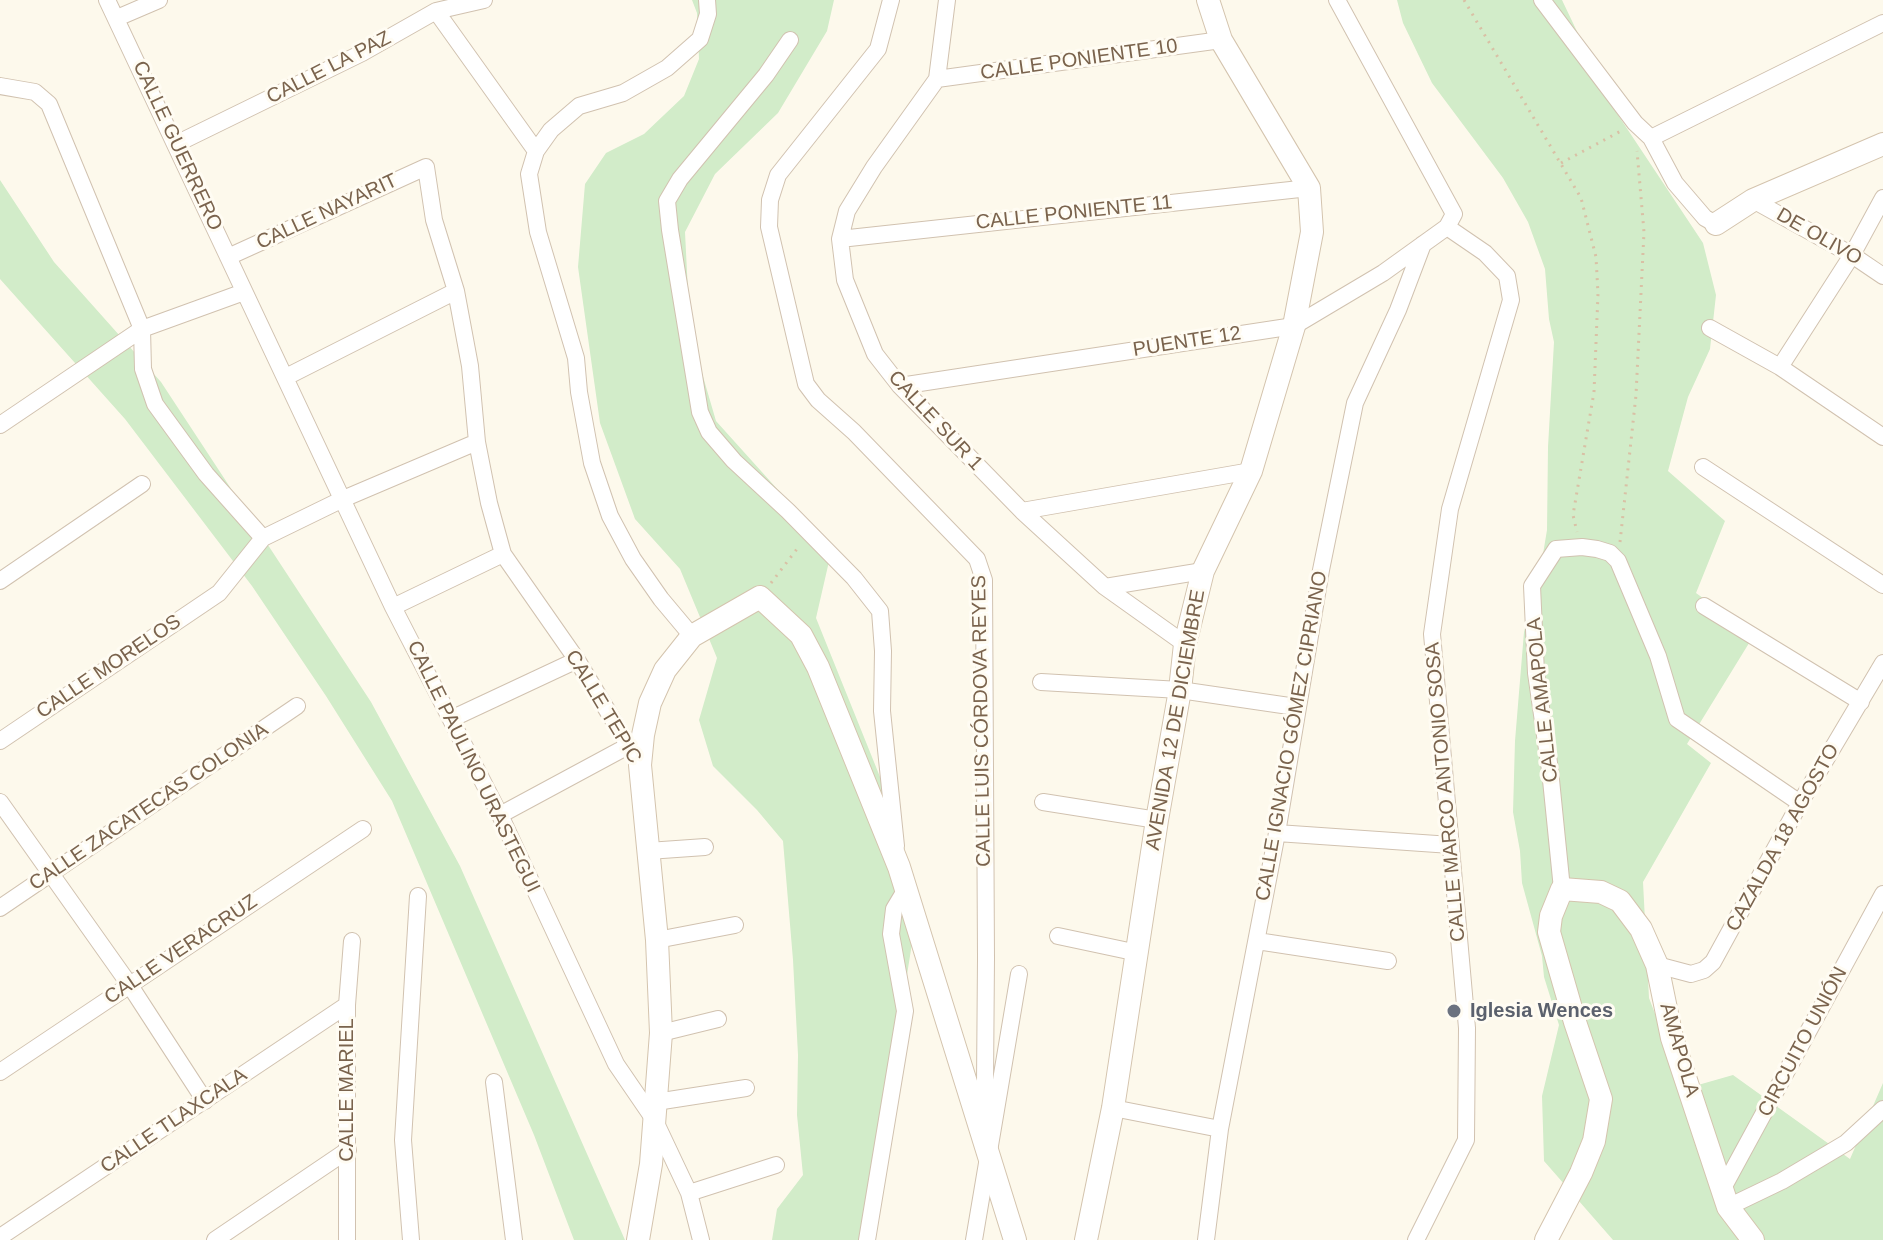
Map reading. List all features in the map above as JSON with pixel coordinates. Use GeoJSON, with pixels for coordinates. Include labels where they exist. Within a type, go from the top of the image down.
{"type":"FeatureCollection","features":[{"type":"Feature","properties":{"kind":"street","name":"CALLE GUERRERO"},"geometry":{"type":"LineString","coordinates":[[108,0],[244,292]]}},
{"type":"Feature","properties":{"kind":"street","name":"CALLE LA PAZ"},"geometry":{"type":"LineString","coordinates":[[176,144],[362,53],[436,11],[484,0]]}},
{"type":"Feature","properties":{"kind":"street"},"geometry":{"type":"LineString","coordinates":[[699,632],[661,599],[633,559],[610,516],[592,463],[576,358],[538,232],[529,174],[536,151],[551,130],[579,106],[623,93],[667,68],[700,39],[708,14],[707,0]]}},
{"type":"Feature","properties":{"kind":"street","name":"CALLE LUIS CÓRDOVA REYES"},"geometry":{"type":"LineString","coordinates":[[891,0],[878,49],[778,175],[770,200],[769,227],[806,384],[818,400],[854,432],[977,559],[984,580],[987,1121]]}},
{"type":"Feature","properties":{"kind":"street","name":"CALLE SUR 1"},"geometry":{"type":"LineString","coordinates":[[947,0],[937,79],[874,167],[847,211],[840,239],[845,280],[875,354],[900,386],[1022,511],[1105,587],[1185,644]]}},
{"type":"Feature","properties":{"kind":"street","name":"AVENIDA 12 DE DICIEMBRE"},"geometry":{"type":"LineString","coordinates":[[1086,1240],[1113,1108],[1185,644],[1203,571],[1251,471],[1294,326],[1312,232],[1309,188],[1221,40],[1208,0]]}},
{"type":"Feature","properties":{"kind":"street"},"geometry":{"type":"LineString","coordinates":[[1337,0],[1454,214],[1447,227]]}},
{"type":"Feature","properties":{"kind":"street"},"geometry":{"type":"LineString","coordinates":[[1542,0],[1635,123],[1651,138],[1675,183],[1705,218],[1716,224],[1753,200],[1883,144]]}},
{"type":"Feature","properties":{"kind":"street"},"geometry":{"type":"LineString","coordinates":[[117,18],[156,1]]}},
{"type":"Feature","properties":{"kind":"street"},"geometry":{"type":"LineString","coordinates":[[436,11],[536,151]]}},
{"type":"Feature","properties":{"kind":"street"},"geometry":{"type":"LineString","coordinates":[[1651,138],[1883,23]]}},
{"type":"Feature","properties":{"kind":"street"},"geometry":{"type":"LineString","coordinates":[[790,40],[766,75],[680,179],[667,201],[683,323],[700,412],[709,432],[734,461],[854,578],[880,611],[882,711],[899,867]]}},
{"type":"Feature","properties":{"kind":"street","name":"CALLE PONIENTE 10"},"geometry":{"type":"LineString","coordinates":[[937,79],[1221,40]]}},
{"type":"Feature","properties":{"kind":"street"},"geometry":{"type":"LineString","coordinates":[[0,86],[35,92],[49,104],[142,329],[143,369],[155,404],[206,474],[263,538],[343,499],[477,442]]}},
{"type":"Feature","properties":{"kind":"street","name":"CALLE NAYARIT"},"geometry":{"type":"LineString","coordinates":[[228,257],[426,167]]}},
{"type":"Feature","properties":{"kind":"street","name":"CALLE TEPIC"},"geometry":{"type":"LineString","coordinates":[[426,167],[434,220],[456,291],[470,366],[477,442],[503,554],[577,660],[640,765],[657,940],[661,1033],[651,1164],[638,1240]]}},
{"type":"Feature","properties":{"kind":"street","name":"CALLE PONIENTE 11"},"geometry":{"type":"LineString","coordinates":[[840,239],[1309,188]]}},
{"type":"Feature","properties":{"kind":"street"},"geometry":{"type":"LineString","coordinates":[[1780,367],[1852,255],[1883,198]]}},
{"type":"Feature","properties":{"kind":"street","name":"DE OLIVO"},"geometry":{"type":"LineString","coordinates":[[1753,200],[1852,255],[1883,276]]}},
{"type":"Feature","properties":{"kind":"street","name":"PUENTE 12"},"geometry":{"type":"LineString","coordinates":[[900,386],[1294,326],[1383,273],[1447,227]]}},
{"type":"Feature","properties":{"kind":"street","name":"CALLE MARCO ANTONIO SOSA"},"geometry":{"type":"LineString","coordinates":[[1416,1240],[1466,1140],[1467,1028],[1432,634],[1450,509],[1511,300],[1507,276],[1485,253],[1447,227]]}},
{"type":"Feature","properties":{"kind":"street","name":"CALLE IGNACIO GÓMEZ CIPRIANO"},"geometry":{"type":"LineString","coordinates":[[1206,1240],[1220,1129],[1277,833],[1296,707],[1355,403],[1398,310],[1423,244]]}},
{"type":"Feature","properties":{"kind":"street"},"geometry":{"type":"LineString","coordinates":[[286,377],[456,291]]}},
{"type":"Feature","properties":{"kind":"street"},"geometry":{"type":"LineString","coordinates":[[0,425],[142,329],[244,292]]}},
{"type":"Feature","properties":{"kind":"street","name":"CALLE PAULINO URASTEGUI"},"geometry":{"type":"LineString","coordinates":[[244,292],[393,607],[500,815],[616,1064],[655,1111],[689,1193],[701,1240]]}},
{"type":"Feature","properties":{"kind":"street"},"geometry":{"type":"LineString","coordinates":[[1710,328],[1780,367],[1883,437]]}},
{"type":"Feature","properties":{"kind":"street"},"geometry":{"type":"LineString","coordinates":[[1703,467],[1883,585]]}},
{"type":"Feature","properties":{"kind":"street"},"geometry":{"type":"LineString","coordinates":[[1022,511],[1251,471]]}},
{"type":"Feature","properties":{"kind":"street"},"geometry":{"type":"LineString","coordinates":[[0,581],[142,484]]}},
{"type":"Feature","properties":{"kind":"street","name":"CALLE MORELOS"},"geometry":{"type":"LineString","coordinates":[[0,741],[219,593],[263,538]]}},
{"type":"Feature","properties":{"kind":"street"},"geometry":{"type":"LineString","coordinates":[[1582,547],[1610,553],[1618,561],[1658,656],[1677,719],[1800,803]]}},
{"type":"Feature","properties":{"kind":"street","name":"CALLE AMAPOLA"},"geometry":{"type":"LineString","coordinates":[[1546,1240],[1594,1141],[1601,1099],[1549,932],[1551,916],[1581,890],[1536,673],[1532,586],[1556,549],[1582,547]]}},
{"type":"Feature","properties":{"kind":"street"},"geometry":{"type":"LineString","coordinates":[[393,607],[503,554]]}},
{"type":"Feature","properties":{"kind":"street"},"geometry":{"type":"LineString","coordinates":[[1105,587],[1203,571]]}},
{"type":"Feature","properties":{"kind":"street"},"geometry":{"type":"LineString","coordinates":[[640,765],[650,703],[665,670],[699,632],[753,601],[801,635],[818,667],[899,867],[987,1121]]}},
{"type":"Feature","properties":{"kind":"street"},"geometry":{"type":"LineString","coordinates":[[1704,606],[1861,702]]}},
{"type":"Feature","properties":{"kind":"street"},"geometry":{"type":"LineString","coordinates":[[451,719],[577,660]]}},
{"type":"Feature","properties":{"kind":"street","name":"CAZALDA 18 AGOSTO"},"geometry":{"type":"LineString","coordinates":[[1657,965],[1691,974],[1704,970],[1713,962],[1800,803],[1883,663]]}},
{"type":"Feature","properties":{"kind":"street"},"geometry":{"type":"LineString","coordinates":[[1041,682],[1180,690],[1296,707]]}},
{"type":"Feature","properties":{"kind":"street","name":"CALLE ZACATECAS COLONIA"},"geometry":{"type":"LineString","coordinates":[[0,908],[297,706]]}},
{"type":"Feature","properties":{"kind":"street"},"geometry":{"type":"LineString","coordinates":[[500,815],[628,746]]}},
{"type":"Feature","properties":{"kind":"street"},"geometry":{"type":"LineString","coordinates":[[0,802],[129,984],[205,1101]]}},
{"type":"Feature","properties":{"kind":"street"},"geometry":{"type":"LineString","coordinates":[[1043,802],[1157,820]]}},
{"type":"Feature","properties":{"kind":"street","name":"CALLE VERACRUZ"},"geometry":{"type":"LineString","coordinates":[[0,1072],[363,829]]}},
{"type":"Feature","properties":{"kind":"street"},"geometry":{"type":"LineString","coordinates":[[1277,833],[1451,845]]}},
{"type":"Feature","properties":{"kind":"street"},"geometry":{"type":"LineString","coordinates":[[648,851],[705,847]]}},
{"type":"Feature","properties":{"kind":"street"},"geometry":{"type":"LineString","coordinates":[[867,1240],[905,1011],[891,934],[894,909],[906,889]]}},
{"type":"Feature","properties":{"kind":"street","name":"AMAPOLA"},"geometry":{"type":"LineString","coordinates":[[1581,890],[1620,901],[1641,929],[1657,965],[1672,1038],[1725,1198],[1749,1234]]}},
{"type":"Feature","properties":{"kind":"street","name":"CIRCUITO UNIÓN"},"geometry":{"type":"LineString","coordinates":[[1725,1198],[1883,894]]}},
{"type":"Feature","properties":{"kind":"street"},"geometry":{"type":"LineString","coordinates":[[411,1240],[403,1140],[418,896]]}},
{"type":"Feature","properties":{"kind":"street"},"geometry":{"type":"LineString","coordinates":[[657,940],[735,925]]}},
{"type":"Feature","properties":{"kind":"street"},"geometry":{"type":"LineString","coordinates":[[1058,936],[1138,953]]}},
{"type":"Feature","properties":{"kind":"street","name":"CALLE MARIEL"},"geometry":{"type":"LineString","coordinates":[[347,1240],[347,1005],[352,941]]}},
{"type":"Feature","properties":{"kind":"street"},"geometry":{"type":"LineString","coordinates":[[1257,941],[1388,961]]}},
{"type":"Feature","properties":{"kind":"street"},"geometry":{"type":"LineString","coordinates":[[974,1240],[987,1153],[987,1121],[1019,974]]}},
{"type":"Feature","properties":{"kind":"street","name":"CALLE TLAXCALA"},"geometry":{"type":"LineString","coordinates":[[0,1237],[347,1005]]}},
{"type":"Feature","properties":{"kind":"street"},"geometry":{"type":"LineString","coordinates":[[661,1033],[718,1019]]}},
{"type":"Feature","properties":{"kind":"street"},"geometry":{"type":"LineString","coordinates":[[494,1082],[514,1240]]}},
{"type":"Feature","properties":{"kind":"street"},"geometry":{"type":"LineString","coordinates":[[655,1111],[746,1088]]}},
{"type":"Feature","properties":{"kind":"street"},"geometry":{"type":"LineString","coordinates":[[1113,1108],[1220,1129]]}},
{"type":"Feature","properties":{"kind":"street"},"geometry":{"type":"LineString","coordinates":[[1725,1198],[1782,1181],[1846,1143],[1883,1109]]}},
{"type":"Feature","properties":{"kind":"street"},"geometry":{"type":"LineString","coordinates":[[215,1240],[348,1150]]}},
{"type":"Feature","properties":{"kind":"street"},"geometry":{"type":"LineString","coordinates":[[987,1153],[1015,1240]]}},
{"type":"Feature","properties":{"kind":"street"},"geometry":{"type":"LineString","coordinates":[[689,1193],[776,1165]]}},
{"type":"Feature","properties":{"kind":"path"},"geometry":{"type":"LineString","coordinates":[[1464,0],[1581,198],[1596,257],[1598,294],[1594,392],[1573,515],[1582,547]]}},
{"type":"Feature","properties":{"kind":"path"},"geometry":{"type":"LineString","coordinates":[[1560,163],[1635,123],[1644,232],[1636,395],[1618,561]]}},
{"type":"Feature","properties":{"kind":"path"},"geometry":{"type":"LineString","coordinates":[[753,601],[810,532]]}},
{"type":"Feature","properties":{"kind":"green space"},"geometry":{"type":"Polygon","coordinates":[[[692,0],[834,0],[827,31],[778,113],[715,174],[685,232],[690,332],[716,421],[806,521],[830,557],[816,618],[903,834],[913,937],[865,1240],[772,1240],[777,1209],[803,1175],[797,1115],[798,1055],[793,960],[783,841],[713,766],[699,720],[717,658],[680,569],[635,519],[600,423],[578,267],[585,184],[606,153],[644,134],[684,96],[699,59],[697,13],[692,0]]]}},
{"type":"Feature","properties":{"kind":"green space"},"geometry":{"type":"Polygon","coordinates":[[[1397,0],[1562,0],[1614,109],[1703,243],[1716,295],[1710,349],[1688,397],[1668,471],[1725,521],[1696,593],[1754,635],[1687,744],[1711,763],[1643,882],[1649,998],[1684,1089],[1733,1075],[1850,1159],[1883,1083],[1883,1240],[1613,1240],[1544,1161],[1542,1096],[1559,1025],[1544,977],[1542,956],[1522,883],[1513,812],[1524,632],[1540,572],[1547,530],[1554,342],[1545,269],[1528,222],[1503,178],[1432,83],[1403,23],[1397,0]]]}},
{"type":"Feature","properties":{"kind":"green space"},"geometry":{"type":"Polygon","coordinates":[[[0,180],[54,262],[161,382],[371,702],[460,866],[625,1240],[574,1240],[534,1135],[392,801],[326,696],[252,586],[125,419],[0,279],[0,180]]]}},
{"type":"Feature","properties":{"kind":"place","name":"Iglesia Wences"},"geometry":{"type":"Point","coordinates":[1454,1011]}}]}
